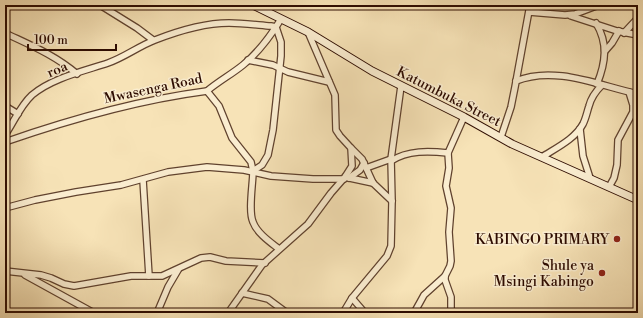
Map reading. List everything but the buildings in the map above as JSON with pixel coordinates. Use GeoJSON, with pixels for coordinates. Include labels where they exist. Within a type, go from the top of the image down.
{"type":"FeatureCollection","features":[{"type":"Feature","properties":{"kind":"main road","name":"Katumbuka Street"},"geometry":{"type":"LineString","coordinates":[[253,5],[268,8],[281,19],[308,32],[360,64],[464,117],[512,144],[638,200]]}},
{"type":"Feature","properties":{"kind":"street"},"geometry":{"type":"LineString","coordinates":[[100,5],[153,40]]}},
{"type":"Feature","properties":{"kind":"street"},"geometry":{"type":"LineString","coordinates":[[501,137],[511,107],[530,5]]}},
{"type":"Feature","properties":{"kind":"street"},"geometry":{"type":"LineString","coordinates":[[569,15],[599,5]]}},
{"type":"Feature","properties":{"kind":"street"},"geometry":{"type":"LineString","coordinates":[[528,12],[569,15],[622,32],[638,35]]}},
{"type":"Feature","properties":{"kind":"street"},"geometry":{"type":"LineString","coordinates":[[605,51],[622,32],[638,18]]}},
{"type":"Feature","properties":{"kind":"street","name":"Mwasenga Road"},"geometry":{"type":"LineString","coordinates":[[5,142],[120,107],[208,91],[248,60],[262,47],[281,19]]}},
{"type":"Feature","properties":{"kind":"street","name":"roa"},"geometry":{"type":"LineString","coordinates":[[5,135],[22,107],[33,95],[50,84],[115,60],[153,40],[208,25],[229,23],[276,27]]}},
{"type":"Feature","properties":{"kind":"street"},"geometry":{"type":"LineString","coordinates":[[542,157],[580,129],[584,122],[593,95],[600,84],[605,51],[603,38],[596,23]]}},
{"type":"Feature","properties":{"kind":"street"},"geometry":{"type":"LineString","coordinates":[[254,171],[262,165],[268,155],[274,130],[281,42],[276,27]]}},
{"type":"Feature","properties":{"kind":"street"},"geometry":{"type":"LineString","coordinates":[[308,32],[335,95],[336,130],[362,159],[373,183],[392,201]]}},
{"type":"Feature","properties":{"kind":"street"},"geometry":{"type":"LineString","coordinates":[[5,33],[46,52],[77,74]]}},
{"type":"Feature","properties":{"kind":"street"},"geometry":{"type":"LineString","coordinates":[[248,60],[273,65],[288,72],[329,82]]}},
{"type":"Feature","properties":{"kind":"street"},"geometry":{"type":"LineString","coordinates":[[516,81],[525,77],[548,76],[576,78],[638,94]]}},
{"type":"Feature","properties":{"kind":"street"},"geometry":{"type":"LineString","coordinates":[[343,313],[352,298],[390,252],[392,201],[391,160],[401,86]]}},
{"type":"Feature","properties":{"kind":"street"},"geometry":{"type":"LineString","coordinates":[[208,91],[219,106],[232,138],[251,162],[254,171],[251,214],[253,223],[258,231],[279,250]]}},
{"type":"Feature","properties":{"kind":"street"},"geometry":{"type":"LineString","coordinates":[[609,187],[614,178],[617,165],[618,140],[636,108],[629,92]]}},
{"type":"Feature","properties":{"kind":"street"},"geometry":{"type":"LineString","coordinates":[[5,106],[18,114]]}},
{"type":"Feature","properties":{"kind":"street"},"geometry":{"type":"LineString","coordinates":[[414,313],[424,295],[445,276],[450,266],[449,232],[451,208],[446,186],[449,172],[448,153],[464,117]]}},
{"type":"Feature","properties":{"kind":"street"},"geometry":{"type":"LineString","coordinates":[[580,129],[583,156],[590,178]]}},
{"type":"Feature","properties":{"kind":"street"},"geometry":{"type":"LineString","coordinates":[[346,178],[352,166],[351,148]]}},
{"type":"Feature","properties":{"kind":"street"},"geometry":{"type":"LineString","coordinates":[[228,313],[265,262],[308,224],[331,193],[346,178],[365,166],[391,160],[404,154],[424,152],[448,153]]}},
{"type":"Feature","properties":{"kind":"street"},"geometry":{"type":"LineString","coordinates":[[5,208],[35,200],[95,188],[121,186],[168,172],[207,167],[254,171],[271,176],[313,179],[346,178],[373,183]]}},
{"type":"Feature","properties":{"kind":"street"},"geometry":{"type":"LineString","coordinates":[[143,180],[149,276]]}},
{"type":"Feature","properties":{"kind":"street"},"geometry":{"type":"LineString","coordinates":[[5,271],[41,275],[64,284],[74,286],[131,276],[162,276],[201,258],[210,257],[226,261],[265,262]]}},
{"type":"Feature","properties":{"kind":"street"},"geometry":{"type":"LineString","coordinates":[[157,313],[178,269]]}},
{"type":"Feature","properties":{"kind":"street"},"geometry":{"type":"LineString","coordinates":[[22,274],[94,313]]}},
{"type":"Feature","properties":{"kind":"street"},"geometry":{"type":"LineString","coordinates":[[445,276],[446,286],[451,297],[451,313]]}},
{"type":"Feature","properties":{"kind":"street"},"geometry":{"type":"LineString","coordinates":[[242,293],[268,299],[287,313]]}},
{"type":"Feature","properties":{"kind":"street"},"geometry":{"type":"LineString","coordinates":[[352,298],[365,313]]}},
{"type":"Feature","properties":{"kind":"place","name":"KABINGO PRIMARY"},"geometry":{"type":"Point","coordinates":[617,239]}},
{"type":"Feature","properties":{"kind":"place","name":"Shule ya Msingi Kabingo"},"geometry":{"type":"Point","coordinates":[602,273]}}]}
